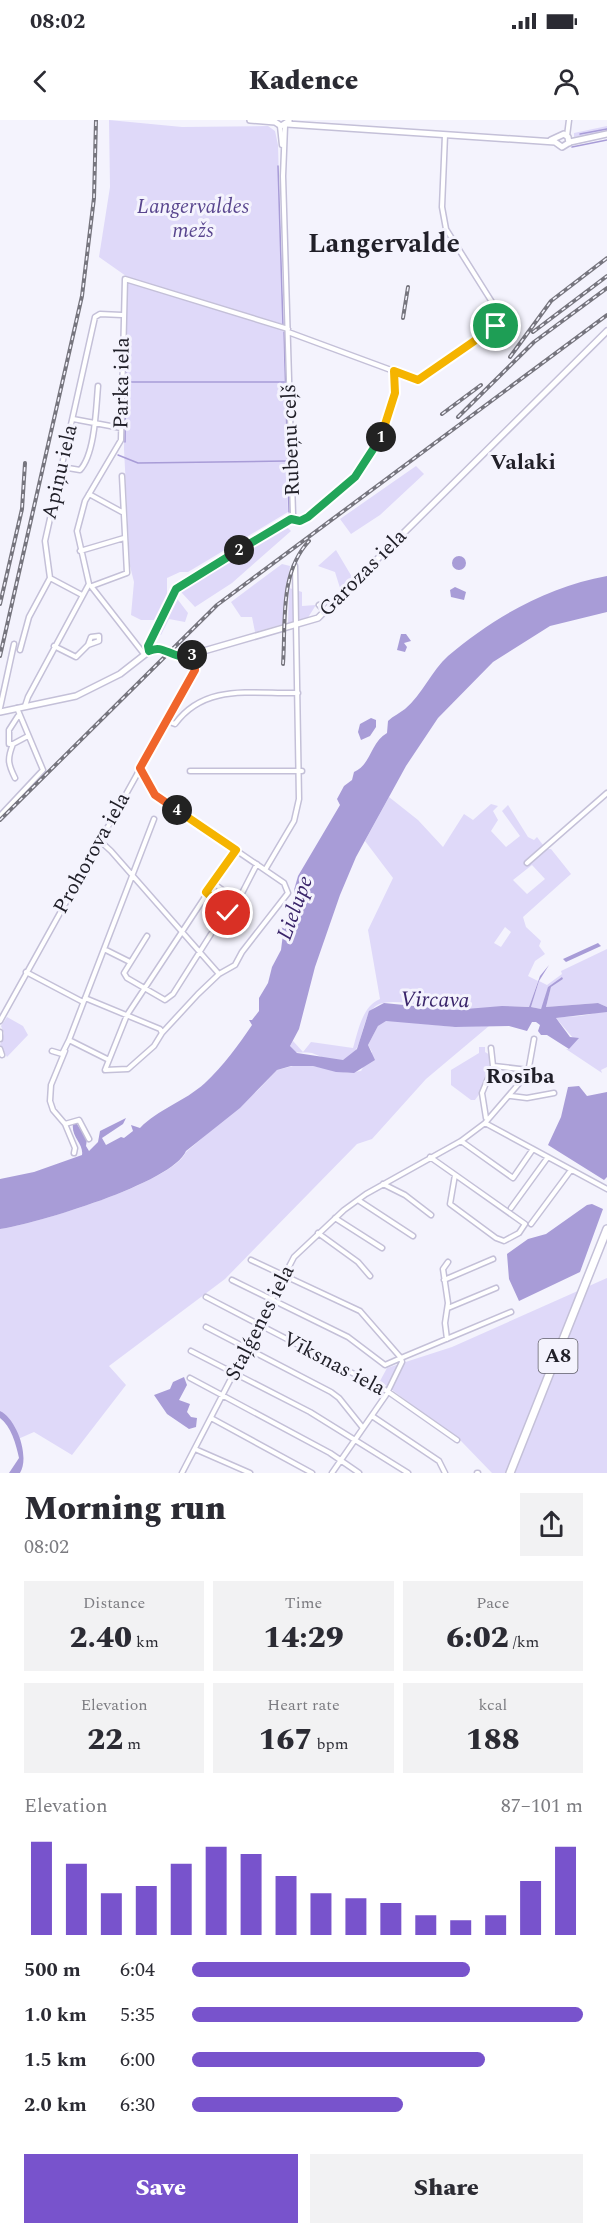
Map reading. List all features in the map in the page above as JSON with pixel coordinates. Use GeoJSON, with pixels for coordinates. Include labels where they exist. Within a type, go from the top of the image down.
{"type":"FeatureCollection","features":[{"type":"Feature","properties":{"kind":"highway","name":"A8"},"geometry":{"type":"LineString","coordinates":[[510,1473],[607,1229]]}},
{"type":"Feature","properties":{"kind":"main road"},"geometry":{"type":"LineString","coordinates":[[250,120],[528,141],[589,138],[607,134]]}},
{"type":"Feature","properties":{"kind":"main road","name":"Garozas iela"},"geometry":{"type":"LineString","coordinates":[[147,652],[159,648],[179,658],[314,621],[326,612],[607,331]]}},
{"type":"Feature","properties":{"kind":"main road"},"geometry":{"type":"LineString","coordinates":[[0,711],[62,701],[81,694],[120,674],[147,652]]}},
{"type":"Feature","properties":{"kind":"street"},"geometry":{"type":"LineString","coordinates":[[563,138],[568,120]]}},
{"type":"Feature","properties":{"kind":"street","name":"Rubeņu ceļš"},"geometry":{"type":"LineString","coordinates":[[147,652],[160,620],[178,587],[291,519],[293,510],[284,123]]}},
{"type":"Feature","properties":{"kind":"street"},"geometry":{"type":"LineString","coordinates":[[288,330],[418,380],[499,323],[500,316],[497,310],[454,246],[446,229],[442,207],[445,135]]}},
{"type":"Feature","properties":{"kind":"street","name":"Parka iela"},"geometry":{"type":"LineString","coordinates":[[91,585],[80,551],[77,531],[84,503],[121,440],[125,279],[288,330]]}},
{"type":"Feature","properties":{"kind":"street","name":"Apiņu iela"},"geometry":{"type":"LineString","coordinates":[[50,578],[45,541],[95,317],[100,314],[123,315]]}},
{"type":"Feature","properties":{"kind":"street"},"geometry":{"type":"LineString","coordinates":[[291,519],[300,521],[308,517],[355,477],[365,464],[379,442],[395,393],[394,371]]}},
{"type":"Feature","properties":{"kind":"street"},"geometry":{"type":"LineString","coordinates":[[62,467],[78,471],[82,469],[95,424],[99,386]]}},
{"type":"Feature","properties":{"kind":"street"},"geometry":{"type":"LineString","coordinates":[[73,419],[122,428]]}},
{"type":"Feature","properties":{"kind":"street"},"geometry":{"type":"LineString","coordinates":[[25,706],[82,595],[91,585],[126,574],[122,476]]}},
{"type":"Feature","properties":{"kind":"street"},"geometry":{"type":"LineString","coordinates":[[89,494],[123,513]]}},
{"type":"Feature","properties":{"kind":"street"},"geometry":{"type":"LineString","coordinates":[[80,551],[124,538]]}},
{"type":"Feature","properties":{"kind":"street"},"geometry":{"type":"LineString","coordinates":[[265,870],[297,816],[301,771],[296,566]]}},
{"type":"Feature","properties":{"kind":"street"},"geometry":{"type":"LineString","coordinates":[[20,650],[29,617],[50,578],[82,595]]}},
{"type":"Feature","properties":{"kind":"street"},"geometry":{"type":"LineString","coordinates":[[91,585],[147,652]]}},
{"type":"Feature","properties":{"kind":"street"},"geometry":{"type":"LineString","coordinates":[[319,605],[326,612]]}},
{"type":"Feature","properties":{"kind":"street"},"geometry":{"type":"LineString","coordinates":[[0,711],[15,644]]}},
{"type":"Feature","properties":{"kind":"street"},"geometry":{"type":"LineString","coordinates":[[54,646],[76,657],[88,645]]}},
{"type":"Feature","properties":{"kind":"street","name":"Prohorova iela"},"geometry":{"type":"LineString","coordinates":[[0,1021],[196,668],[195,654]]}},
{"type":"Feature","properties":{"kind":"street"},"geometry":{"type":"LineString","coordinates":[[166,721],[175,724],[188,710],[209,696],[298,693]]}},
{"type":"Feature","properties":{"kind":"street"},"geometry":{"type":"LineString","coordinates":[[0,816],[43,770],[18,716],[17,708]]}},
{"type":"Feature","properties":{"kind":"street"},"geometry":{"type":"LineString","coordinates":[[13,744],[9,744],[9,730],[18,716]]}},
{"type":"Feature","properties":{"kind":"street"},"geometry":{"type":"LineString","coordinates":[[15,778],[8,765],[13,744],[28,736]]}},
{"type":"Feature","properties":{"kind":"street"},"geometry":{"type":"LineString","coordinates":[[140,768],[158,797],[257,864],[285,884],[288,895],[265,921],[235,966],[219,974],[162,1033],[154,1046],[128,1069],[105,1070],[127,1015],[143,988],[236,850]]}},
{"type":"Feature","properties":{"kind":"street"},"geometry":{"type":"LineString","coordinates":[[190,771],[301,771]]}},
{"type":"Feature","properties":{"kind":"street"},"geometry":{"type":"LineString","coordinates":[[527,863],[607,793]]}},
{"type":"Feature","properties":{"kind":"street"},"geometry":{"type":"LineString","coordinates":[[74,1153],[75,1148],[65,1124],[53,1110],[50,1101],[51,1085],[154,819]]}},
{"type":"Feature","properties":{"kind":"street"},"geometry":{"type":"LineString","coordinates":[[99,840],[219,974]]}},
{"type":"Feature","properties":{"kind":"street"},"geometry":{"type":"LineString","coordinates":[[213,883],[238,901],[257,864]]}},
{"type":"Feature","properties":{"kind":"street"},"geometry":{"type":"LineString","coordinates":[[206,892],[232,914]]}},
{"type":"Feature","properties":{"kind":"street"},"geometry":{"type":"LineString","coordinates":[[147,936],[124,976],[163,1000],[168,1000],[211,934]]}},
{"type":"Feature","properties":{"kind":"street"},"geometry":{"type":"LineString","coordinates":[[104,949],[130,962]]}},
{"type":"Feature","properties":{"kind":"street"},"geometry":{"type":"LineString","coordinates":[[26,972],[84,1000],[127,1015],[162,1033]]}},
{"type":"Feature","properties":{"kind":"street"},"geometry":{"type":"LineString","coordinates":[[0,1032],[0,1039]]}},
{"type":"Feature","properties":{"kind":"street"},"geometry":{"type":"LineString","coordinates":[[69,1040],[109,1060]]}},
{"type":"Feature","properties":{"kind":"street","name":"Staļģenes iela"},"geometry":{"type":"LineString","coordinates":[[182,1473],[294,1257],[318,1233],[358,1200],[382,1184],[461,1141],[486,1121],[510,1096],[528,1070],[534,1040]]}},
{"type":"Feature","properties":{"kind":"street"},"geometry":{"type":"LineString","coordinates":[[491,1048],[493,1066],[482,1093],[486,1121],[607,1189]]}},
{"type":"Feature","properties":{"kind":"street"},"geometry":{"type":"LineString","coordinates":[[0,1049],[3,1055]]}},
{"type":"Feature","properties":{"kind":"street"},"geometry":{"type":"LineString","coordinates":[[52,1051],[60,1054],[65,1051]]}},
{"type":"Feature","properties":{"kind":"street"},"geometry":{"type":"LineString","coordinates":[[493,1066],[528,1070]]}},
{"type":"Feature","properties":{"kind":"street"},"geometry":{"type":"LineString","coordinates":[[510,1096],[527,1098],[554,1093]]}},
{"type":"Feature","properties":{"kind":"street"},"geometry":{"type":"LineString","coordinates":[[65,1124],[79,1120],[89,1139]]}},
{"type":"Feature","properties":{"kind":"street"},"geometry":{"type":"LineString","coordinates":[[461,1141],[513,1178],[533,1149]]}},
{"type":"Feature","properties":{"kind":"street"},"geometry":{"type":"LineString","coordinates":[[430,1157],[525,1224],[519,1233],[504,1241],[450,1204],[455,1175]]}},
{"type":"Feature","properties":{"kind":"street"},"geometry":{"type":"LineString","coordinates":[[510,1208],[548,1157]]}},
{"type":"Feature","properties":{"kind":"street"},"geometry":{"type":"LineString","coordinates":[[531,1224],[571,1170]]}},
{"type":"Feature","properties":{"kind":"street"},"geometry":{"type":"LineString","coordinates":[[382,1184],[405,1195],[431,1215]]}},
{"type":"Feature","properties":{"kind":"street"},"geometry":{"type":"LineString","coordinates":[[358,1200],[413,1236]]}},
{"type":"Feature","properties":{"kind":"street"},"geometry":{"type":"LineString","coordinates":[[335,1218],[382,1248]]}},
{"type":"Feature","properties":{"kind":"street"},"geometry":{"type":"LineString","coordinates":[[318,1233],[358,1262],[370,1276]]}},
{"type":"Feature","properties":{"kind":"street"},"geometry":{"type":"LineString","coordinates":[[444,1280],[493,1259]]}},
{"type":"Feature","properties":{"kind":"street"},"geometry":{"type":"LineString","coordinates":[[251,1260],[360,1311],[401,1358],[402,1362],[387,1391],[332,1473]]}},
{"type":"Feature","properties":{"kind":"street"},"geometry":{"type":"LineString","coordinates":[[447,1339],[445,1323],[448,1308],[443,1269],[448,1262]]}},
{"type":"Feature","properties":{"kind":"street"},"geometry":{"type":"LineString","coordinates":[[232,1280],[348,1337],[385,1365],[511,1312]]}},
{"type":"Feature","properties":{"kind":"street"},"geometry":{"type":"LineString","coordinates":[[448,1308],[496,1288]]}},
{"type":"Feature","properties":{"kind":"street","name":"Vīksnas iela"},"geometry":{"type":"LineString","coordinates":[[206,1297],[387,1391],[457,1440]]}},
{"type":"Feature","properties":{"kind":"street"},"geometry":{"type":"LineString","coordinates":[[206,1328],[331,1392],[339,1398],[363,1428]]}},
{"type":"Feature","properties":{"kind":"street"},"geometry":{"type":"LineString","coordinates":[[191,1351],[356,1438],[408,1473]]}},
{"type":"Feature","properties":{"kind":"street"},"geometry":{"type":"LineString","coordinates":[[190,1378],[223,1394],[359,1473]]}},
{"type":"Feature","properties":{"kind":"street"},"geometry":{"type":"LineString","coordinates":[[372,1416],[439,1461],[445,1473]]}},
{"type":"Feature","properties":{"kind":"street"},"geometry":{"type":"LineString","coordinates":[[211,1418],[312,1473]]}},
{"type":"Feature","properties":{"kind":"street"},"geometry":{"type":"LineString","coordinates":[[195,1449],[250,1473]]}},
{"type":"Feature","properties":{"kind":"green space","name":"Langervaldes mežs"},"geometry":{"type":"Polygon","coordinates":[[[109,120],[182,127],[268,126],[275,131],[278,145],[288,512],[188,572],[180,572],[167,578],[167,598],[157,620],[141,620],[131,615],[134,582],[130,566],[124,449],[126,276],[99,257],[110,187],[109,120]]]}},
{"type":"Feature","properties":{"kind":"green space"},"geometry":{"type":"Polygon","coordinates":[[[607,126],[607,132],[574,137],[574,133],[607,126]]]}},
{"type":"Feature","properties":{"kind":"green space"},"geometry":{"type":"Polygon","coordinates":[[[416,466],[424,474],[380,515],[351,534],[340,519],[416,466]]]}},
{"type":"Feature","properties":{"kind":"green space"},"geometry":{"type":"Polygon","coordinates":[[[286,526],[291,531],[232,583],[195,607],[181,592],[182,587],[286,526]]]}},
{"type":"Feature","properties":{"kind":"green space"},"geometry":{"type":"Polygon","coordinates":[[[336,550],[352,577],[340,588],[335,572],[318,566],[336,550]]]}},
{"type":"Feature","properties":{"kind":"green space"},"geometry":{"type":"Polygon","coordinates":[[[282,564],[290,566],[283,624],[255,632],[252,617],[241,617],[231,602],[282,564]]]}},
{"type":"Feature","properties":{"kind":"green space"},"geometry":{"type":"Polygon","coordinates":[[[289,588],[302,592],[302,606],[316,605],[307,619],[288,623],[289,588]]]}},
{"type":"Feature","properties":{"kind":"green space"},"geometry":{"type":"Polygon","coordinates":[[[175,596],[188,613],[185,622],[169,619],[161,635],[157,633],[175,596]]]}},
{"type":"Feature","properties":{"kind":"green space"},"geometry":{"type":"Polygon","coordinates":[[[389,797],[418,820],[443,847],[464,814],[473,820],[491,804],[498,806],[493,811],[498,820],[491,831],[506,847],[520,836],[502,811],[508,805],[528,837],[534,840],[537,837],[546,849],[551,849],[571,874],[523,917],[526,927],[541,941],[539,946],[545,954],[535,961],[528,976],[538,981],[529,1007],[452,1010],[399,1002],[383,1003],[374,1007],[369,1015],[354,1053],[348,1059],[334,1061],[312,1053],[293,1052],[290,1046],[293,1041],[303,1052],[311,1042],[353,1048],[365,1013],[374,1002],[380,999],[368,930],[393,878],[365,841],[389,797]],[[532,865],[513,880],[527,894],[545,879],[532,865]],[[505,927],[494,943],[501,947],[511,932],[505,927]]]}},
{"type":"Feature","properties":{"kind":"green space"},"geometry":{"type":"Polygon","coordinates":[[[607,949],[607,1007],[598,1003],[546,1007],[551,987],[563,979],[561,979],[550,986],[541,1009],[531,1007],[539,981],[547,985],[562,974],[561,971],[607,949]]]}},
{"type":"Feature","properties":{"kind":"green space"},"geometry":{"type":"Polygon","coordinates":[[[607,1012],[607,1067],[601,1070],[602,1073],[566,1049],[569,1049],[573,1038],[556,1018],[583,1016],[607,1012]]]}},
{"type":"Feature","properties":{"kind":"green space"},"geometry":{"type":"Polygon","coordinates":[[[7,1017],[23,1026],[28,1035],[7,1057],[0,1045],[4,1033],[1,1026],[7,1017]]]}},
{"type":"Feature","properties":{"kind":"green space"},"geometry":{"type":"Polygon","coordinates":[[[386,1020],[455,1027],[489,1026],[426,1079],[372,1139],[357,1144],[225,1279],[109,1366],[126,1385],[72,1455],[34,1432],[18,1439],[15,1427],[0,1411],[0,1229],[71,1211],[130,1189],[156,1176],[175,1164],[258,1090],[277,1070],[297,1065],[348,1073],[361,1071],[372,1052],[368,1045],[378,1026],[386,1020]]]}},
{"type":"Feature","properties":{"kind":"green space"},"geometry":{"type":"Polygon","coordinates":[[[479,1047],[485,1047],[485,1052],[490,1055],[489,1067],[482,1090],[475,1100],[471,1100],[451,1085],[451,1070],[479,1053],[479,1047]]]}},
{"type":"Feature","properties":{"kind":"green space"},"geometry":{"type":"Polygon","coordinates":[[[607,1278],[607,1473],[492,1473],[461,1441],[380,1381],[387,1368],[452,1347],[607,1278]]]}},
{"type":"Feature","properties":{"kind":"water"},"geometry":{"type":"Polygon","coordinates":[[[459,556],[464,558],[466,563],[464,568],[459,570],[454,568],[452,563],[454,558],[459,556]]]}},
{"type":"Feature","properties":{"kind":"water","name":"Lielupe"},"geometry":{"type":"Polygon","coordinates":[[[607,576],[607,612],[550,626],[493,662],[438,718],[406,766],[356,857],[315,967],[299,1029],[290,1046],[297,1053],[343,1060],[357,1049],[369,1011],[384,1003],[454,1010],[502,1006],[529,1007],[540,976],[549,965],[539,981],[531,1007],[541,1009],[548,987],[562,977],[563,979],[551,987],[546,1007],[598,1003],[607,1007],[607,1012],[556,1018],[570,1037],[579,1038],[569,1049],[547,1035],[541,1035],[538,1031],[540,1025],[536,1022],[532,1022],[527,1031],[509,1026],[455,1027],[386,1021],[378,1026],[368,1045],[375,1060],[354,1073],[336,1072],[313,1066],[291,1066],[277,1070],[240,1108],[186,1151],[176,1163],[156,1176],[71,1211],[0,1229],[0,1179],[34,1172],[82,1155],[73,1124],[77,1124],[87,1139],[86,1146],[89,1151],[98,1142],[100,1131],[126,1118],[123,1124],[102,1138],[106,1145],[121,1137],[124,1138],[133,1131],[131,1125],[140,1128],[147,1121],[197,1090],[230,1056],[252,1025],[249,1020],[252,1020],[259,1011],[259,998],[268,983],[272,967],[281,950],[283,934],[279,931],[281,927],[285,929],[295,904],[294,890],[298,876],[340,805],[337,799],[344,786],[352,780],[354,772],[360,769],[377,742],[387,733],[388,721],[417,697],[442,662],[484,629],[522,605],[563,588],[607,576]]]}},
{"type":"Feature","properties":{"kind":"water"},"geometry":{"type":"Polygon","coordinates":[[[455,587],[466,592],[464,600],[451,597],[450,590],[455,587]]]}},
{"type":"Feature","properties":{"kind":"water"},"geometry":{"type":"Polygon","coordinates":[[[401,634],[406,634],[411,641],[404,643],[407,647],[405,652],[397,650],[401,634]]]}},
{"type":"Feature","properties":{"kind":"water"},"geometry":{"type":"Polygon","coordinates":[[[371,718],[376,720],[376,727],[370,736],[361,740],[358,732],[360,724],[371,718]]]}},
{"type":"Feature","properties":{"kind":"water"},"geometry":{"type":"Polygon","coordinates":[[[598,943],[601,946],[566,962],[563,959],[598,943]]]}},
{"type":"Feature","properties":{"kind":"water"},"geometry":{"type":"Polygon","coordinates":[[[579,1086],[587,1096],[607,1092],[607,1177],[604,1180],[548,1145],[561,1117],[568,1087],[579,1086]]]}},
{"type":"Feature","properties":{"kind":"water"},"geometry":{"type":"Polygon","coordinates":[[[592,1204],[603,1209],[580,1272],[519,1301],[509,1279],[507,1254],[528,1239],[546,1234],[587,1205],[592,1204]]]}},
{"type":"Feature","properties":{"kind":"water"},"geometry":{"type":"Polygon","coordinates":[[[184,1377],[187,1385],[179,1400],[190,1404],[187,1412],[191,1417],[197,1418],[196,1427],[189,1429],[167,1414],[154,1395],[170,1389],[173,1382],[184,1377]]]}},
{"type":"Feature","properties":{"kind":"water"},"geometry":{"type":"Polygon","coordinates":[[[0,1411],[12,1422],[23,1448],[23,1466],[20,1473],[9,1473],[19,1458],[15,1441],[10,1430],[0,1418],[0,1411]]]}},
{"type":"Feature","properties":{"kind":"waterway"},"geometry":{"type":"LineString","coordinates":[[580,134],[607,129]]}},
{"type":"Feature","properties":{"kind":"waterway"},"geometry":{"type":"LineString","coordinates":[[572,147],[607,140]]}},
{"type":"Feature","properties":{"kind":"waterway"},"geometry":{"type":"LineString","coordinates":[[278,166],[283,326]]}},
{"type":"Feature","properties":{"kind":"waterway"},"geometry":{"type":"LineString","coordinates":[[284,332],[289,512]]}},
{"type":"Feature","properties":{"kind":"waterway"},"geometry":{"type":"LineString","coordinates":[[125,442],[126,347]]}},
{"type":"Feature","properties":{"kind":"waterway"},"geometry":{"type":"LineString","coordinates":[[125,382],[284,382]]}},
{"type":"Feature","properties":{"kind":"waterway"},"geometry":{"type":"LineString","coordinates":[[118,455],[138,463],[286,461]]}},
{"type":"Feature","properties":{"kind":"railway"},"geometry":{"type":"LineString","coordinates":[[0,656],[82,296],[94,198],[96,120]]}},
{"type":"Feature","properties":{"kind":"railway"},"geometry":{"type":"LineString","coordinates":[[510,357],[551,301],[607,258]]}},
{"type":"Feature","properties":{"kind":"railway"},"geometry":{"type":"LineString","coordinates":[[533,332],[607,276]]}},
{"type":"Feature","properties":{"kind":"railway"},"geometry":{"type":"LineString","coordinates":[[403,318],[408,287]]}},
{"type":"Feature","properties":{"kind":"railway"},"geometry":{"type":"LineString","coordinates":[[458,417],[534,342],[607,288]]}},
{"type":"Feature","properties":{"kind":"railway"},"geometry":{"type":"LineString","coordinates":[[0,820],[217,605],[607,315]]}},
{"type":"Feature","properties":{"kind":"railway"},"geometry":{"type":"LineString","coordinates":[[442,414],[481,385]]}},
{"type":"Feature","properties":{"kind":"railway"},"geometry":{"type":"LineString","coordinates":[[0,604],[22,509],[25,463]]}},
{"type":"Feature","properties":{"kind":"railway"},"geometry":{"type":"LineString","coordinates":[[283,664],[288,583],[299,554],[309,541]]}},
{"type":"Feature","properties":{"kind":"district","name":"Langervalde"},"geometry":{"type":"Point","coordinates":[384,244]}},
{"type":"Feature","properties":{"kind":"district","name":"Valaki"},"geometry":{"type":"Point","coordinates":[523,462]}},
{"type":"Feature","properties":{"kind":"district","name":"Rosība"},"geometry":{"type":"Point","coordinates":[520,1076]}},
{"type":"Feature","properties":{"kind":"route"},"geometry":{"type":"LineString","coordinates":[[228,913],[206,892],[236,850],[158,797],[140,768],[197,665],[195,654],[179,658],[159,648],[149,651],[149,645],[160,620],[173,593],[182,583],[291,519],[300,521],[308,517],[355,477],[379,442],[395,393],[394,371],[418,380],[496,326]]}},
{"type":"Feature","properties":{"kind":"water label","name":"Vircava"},"geometry":{"type":"Point","coordinates":[435,1000]}}]}
